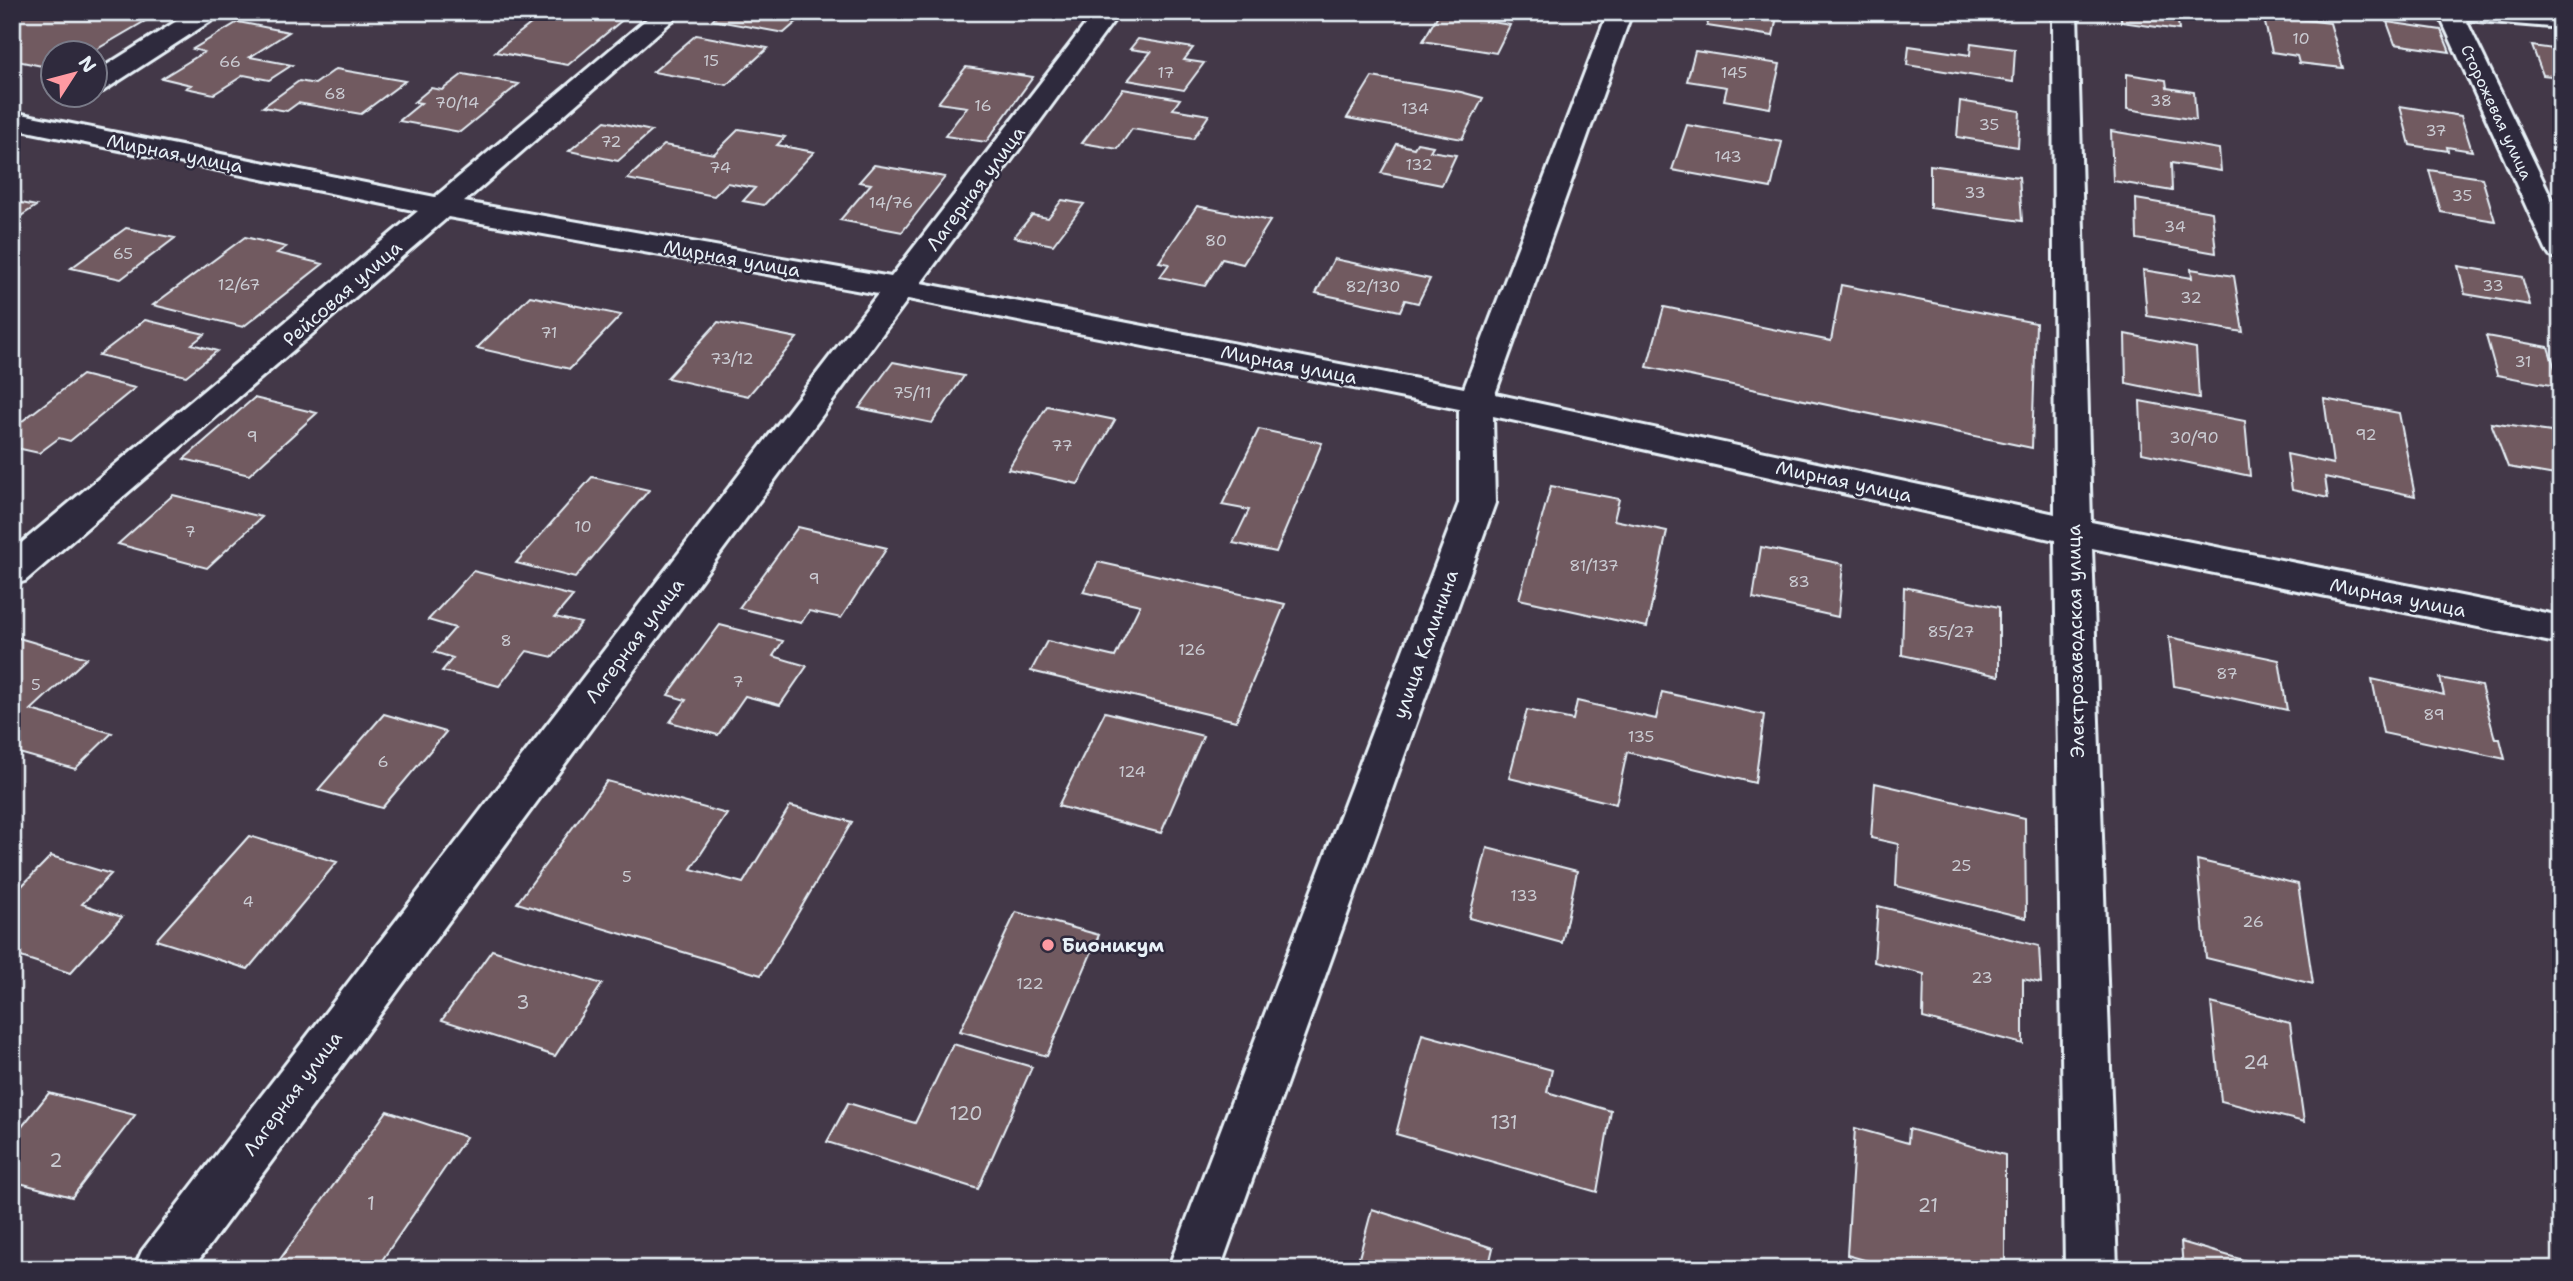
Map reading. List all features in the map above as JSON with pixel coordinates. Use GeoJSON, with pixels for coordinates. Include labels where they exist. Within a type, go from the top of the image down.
{"type":"FeatureCollection","features":[{"type":"Feature","properties":{"kind":"street"},"geometry":{"type":"LineString","coordinates":[[108,76],[208,12]]}},
{"type":"Feature","properties":{"kind":"street","name":"Рейсовая улица"},"geometry":{"type":"LineString","coordinates":[[12,572],[670,12]]}},
{"type":"Feature","properties":{"kind":"street","name":"Лагерная улица"},"geometry":{"type":"LineString","coordinates":[[160,1269],[1108,12]]}},
{"type":"Feature","properties":{"kind":"street","name":"улица Калинина"},"geometry":{"type":"LineString","coordinates":[[1194,1269],[1478,503],[1476,401],[1619,12]]}},
{"type":"Feature","properties":{"kind":"street","name":"Электрозаводская улица"},"geometry":{"type":"LineString","coordinates":[[2066,12],[2073,531],[2091,1269]]}},
{"type":"Feature","properties":{"kind":"street"},"geometry":{"type":"LineString","coordinates":[[2453,12],[2561,21]]}},
{"type":"Feature","properties":{"kind":"street","name":"Сторожевая улица"},"geometry":{"type":"LineString","coordinates":[[2453,12],[2561,250]]}},
{"type":"Feature","properties":{"kind":"street"},"geometry":{"type":"LineString","coordinates":[[19,128],[55,108]]}},
{"type":"Feature","properties":{"kind":"street","name":"Мирная улица"},"geometry":{"type":"LineString","coordinates":[[19,128],[899,288],[1476,401],[2073,531],[2561,630]]}},
{"type":"Feature","properties":{"kind":"building"},"geometry":{"type":"Polygon","coordinates":[[[17,12],[126,12],[152,17],[108,43],[108,38],[38,38],[38,65],[12,60],[12,15],[17,12]]]}},
{"type":"Feature","properties":{"kind":"building"},"geometry":{"type":"Polygon","coordinates":[[[546,12],[632,12],[568,65],[495,52],[546,12]]]}},
{"type":"Feature","properties":{"kind":"building"},"geometry":{"type":"Polygon","coordinates":[[[721,12],[808,12],[784,33],[712,20],[721,12]]]}},
{"type":"Feature","properties":{"kind":"building"},"geometry":{"type":"Polygon","coordinates":[[[827,12],[880,12],[872,20],[827,12]]]}},
{"type":"Feature","properties":{"kind":"building"},"geometry":{"type":"Polygon","coordinates":[[[1711,12],[1778,12],[1773,36],[1707,26],[1711,12]]]}},
{"type":"Feature","properties":{"kind":"building"},"geometry":{"type":"Polygon","coordinates":[[[2121,12],[2177,12],[2179,30],[2121,22],[2121,12]]]}},
{"type":"Feature","properties":{"kind":"building"},"geometry":{"type":"Polygon","coordinates":[[[1439,13],[1510,25],[1496,53],[1423,41],[1439,13]]]}},
{"type":"Feature","properties":{"kind":"building"},"geometry":{"type":"Polygon","coordinates":[[[2263,15],[2330,23],[2343,68],[2299,63],[2297,56],[2272,52],[2263,15]]]}},
{"type":"Feature","properties":{"kind":"building"},"geometry":{"type":"Polygon","coordinates":[[[238,22],[289,32],[250,57],[292,65],[269,80],[244,75],[214,94],[186,88],[191,85],[162,78],[204,52],[193,49],[238,22]]]}},
{"type":"Feature","properties":{"kind":"building"},"geometry":{"type":"Polygon","coordinates":[[[2387,22],[2441,30],[2450,52],[2395,44],[2387,22]]]}},
{"type":"Feature","properties":{"kind":"building"},"geometry":{"type":"Polygon","coordinates":[[[696,35],[768,48],[727,85],[653,72],[696,35]]]}},
{"type":"Feature","properties":{"kind":"building"},"geometry":{"type":"Polygon","coordinates":[[[1138,39],[1193,48],[1184,60],[1204,63],[1184,90],[1128,80],[1151,52],[1130,49],[1138,39]]]}},
{"type":"Feature","properties":{"kind":"building"},"geometry":{"type":"Polygon","coordinates":[[[1971,43],[2015,49],[2013,82],[1907,65],[1909,46],[1970,55],[1971,43]]]}},
{"type":"Feature","properties":{"kind":"building"},"geometry":{"type":"Polygon","coordinates":[[[2532,46],[2561,50],[2561,77],[2543,75],[2532,46]]]}},
{"type":"Feature","properties":{"kind":"building"},"geometry":{"type":"Polygon","coordinates":[[[1695,51],[1780,64],[1770,108],[1724,100],[1727,87],[1687,81],[1695,51]]]}},
{"type":"Feature","properties":{"kind":"building"},"geometry":{"type":"Polygon","coordinates":[[[966,67],[1033,77],[986,142],[945,136],[967,107],[938,103],[966,67]]]}},
{"type":"Feature","properties":{"kind":"building"},"geometry":{"type":"Polygon","coordinates":[[[336,69],[405,81],[361,114],[298,103],[287,111],[263,107],[299,81],[315,84],[336,69]]]}},
{"type":"Feature","properties":{"kind":"building"},"geometry":{"type":"Polygon","coordinates":[[[463,74],[519,84],[460,132],[399,121],[421,103],[414,102],[431,88],[442,90],[463,74]]]}},
{"type":"Feature","properties":{"kind":"building"},"geometry":{"type":"Polygon","coordinates":[[[2127,74],[2166,80],[2167,88],[2194,92],[2196,120],[2127,109],[2127,74]]]}},
{"type":"Feature","properties":{"kind":"building"},"geometry":{"type":"Polygon","coordinates":[[[1372,77],[1483,98],[1462,139],[1347,118],[1372,77]]]}},
{"type":"Feature","properties":{"kind":"building"},"geometry":{"type":"Polygon","coordinates":[[[1123,89],[1180,99],[1173,109],[1209,115],[1193,139],[1132,129],[1118,149],[1082,143],[1123,89]]]}},
{"type":"Feature","properties":{"kind":"building"},"geometry":{"type":"Polygon","coordinates":[[[1960,101],[2020,111],[2018,147],[1957,137],[1960,101]]]}},
{"type":"Feature","properties":{"kind":"building"},"geometry":{"type":"Polygon","coordinates":[[[2400,106],[2461,116],[2472,151],[2447,147],[2448,151],[2410,145],[2400,106]]]}},
{"type":"Feature","properties":{"kind":"building"},"geometry":{"type":"Polygon","coordinates":[[[605,121],[652,131],[618,161],[569,151],[605,121]]]}},
{"type":"Feature","properties":{"kind":"building"},"geometry":{"type":"Polygon","coordinates":[[[1687,125],[1782,142],[1771,188],[1672,170],[1687,125]]]}},
{"type":"Feature","properties":{"kind":"building"},"geometry":{"type":"Polygon","coordinates":[[[739,129],[785,137],[777,145],[814,152],[764,205],[743,201],[755,188],[727,183],[714,196],[627,179],[664,145],[714,154],[739,129]]]}},
{"type":"Feature","properties":{"kind":"building"},"geometry":{"type":"Polygon","coordinates":[[[2111,131],[2219,149],[2221,171],[2171,163],[2172,191],[2113,181],[2111,131]]]}},
{"type":"Feature","properties":{"kind":"building"},"geometry":{"type":"Polygon","coordinates":[[[1417,143],[1433,146],[1430,151],[1456,155],[1442,185],[1381,173],[1397,144],[1414,148],[1417,143]]]}},
{"type":"Feature","properties":{"kind":"building"},"geometry":{"type":"Polygon","coordinates":[[[874,165],[945,177],[902,232],[840,220],[871,184],[859,182],[874,165]]]}},
{"type":"Feature","properties":{"kind":"building"},"geometry":{"type":"Polygon","coordinates":[[[1930,165],[2019,177],[2022,221],[1930,208],[1930,165]]]}},
{"type":"Feature","properties":{"kind":"building"},"geometry":{"type":"Polygon","coordinates":[[[2429,170],[2482,178],[2495,221],[2441,212],[2429,170]]]}},
{"type":"Feature","properties":{"kind":"building"},"geometry":{"type":"Polygon","coordinates":[[[2136,199],[2212,212],[2216,253],[2137,239],[2136,199]]]}},
{"type":"Feature","properties":{"kind":"building"},"geometry":{"type":"Polygon","coordinates":[[[1062,200],[1084,204],[1053,245],[1014,237],[1032,215],[1048,218],[1062,200]]]}},
{"type":"Feature","properties":{"kind":"building"},"geometry":{"type":"Polygon","coordinates":[[[12,201],[36,206],[12,222],[12,201]]]}},
{"type":"Feature","properties":{"kind":"building"},"geometry":{"type":"Polygon","coordinates":[[[1197,206],[1270,221],[1243,264],[1222,259],[1205,286],[1160,277],[1169,264],[1159,262],[1197,206]]]}},
{"type":"Feature","properties":{"kind":"building"},"geometry":{"type":"Polygon","coordinates":[[[126,228],[175,238],[121,279],[71,268],[126,228]]]}},
{"type":"Feature","properties":{"kind":"building"},"geometry":{"type":"Polygon","coordinates":[[[245,237],[286,247],[277,253],[323,264],[243,327],[153,305],[245,237]]]}},
{"type":"Feature","properties":{"kind":"building"},"geometry":{"type":"Polygon","coordinates":[[[1334,259],[1430,279],[1418,303],[1405,300],[1400,311],[1316,293],[1334,259]]]}},
{"type":"Feature","properties":{"kind":"building"},"geometry":{"type":"Polygon","coordinates":[[[2458,266],[2522,277],[2530,305],[2465,294],[2458,266]]]}},
{"type":"Feature","properties":{"kind":"building"},"geometry":{"type":"Polygon","coordinates":[[[2191,269],[2234,276],[2243,332],[2147,316],[2143,270],[2192,278],[2191,269]]]}},
{"type":"Feature","properties":{"kind":"building"},"geometry":{"type":"Polygon","coordinates":[[[1841,285],[2036,323],[2032,448],[1647,367],[1664,307],[1831,341],[1841,285]]]}},
{"type":"Feature","properties":{"kind":"building"},"geometry":{"type":"Polygon","coordinates":[[[530,296],[621,315],[570,369],[477,348],[530,296]]]}},
{"type":"Feature","properties":{"kind":"building"},"geometry":{"type":"Polygon","coordinates":[[[145,320],[205,334],[192,344],[217,351],[186,376],[99,355],[145,320]]]}},
{"type":"Feature","properties":{"kind":"building"},"geometry":{"type":"Polygon","coordinates":[[[718,322],[797,338],[748,396],[667,378],[718,322]]]}},
{"type":"Feature","properties":{"kind":"building"},"geometry":{"type":"Polygon","coordinates":[[[2125,334],[2196,348],[2199,398],[2126,383],[2125,334]]]}},
{"type":"Feature","properties":{"kind":"building"},"geometry":{"type":"Polygon","coordinates":[[[2486,336],[2548,347],[2561,387],[2497,375],[2486,336]]]}},
{"type":"Feature","properties":{"kind":"building"},"geometry":{"type":"Polygon","coordinates":[[[893,362],[964,376],[932,423],[859,408],[893,362]]]}},
{"type":"Feature","properties":{"kind":"building"},"geometry":{"type":"Polygon","coordinates":[[[82,375],[135,388],[70,441],[59,438],[39,453],[12,447],[12,429],[82,375]]]}},
{"type":"Feature","properties":{"kind":"building"},"geometry":{"type":"Polygon","coordinates":[[[254,398],[317,413],[249,475],[184,459],[254,398]]]}},
{"type":"Feature","properties":{"kind":"building"},"geometry":{"type":"Polygon","coordinates":[[[2324,399],[2399,413],[2415,496],[2325,477],[2328,498],[2292,490],[2287,454],[2333,464],[2324,399]]]}},
{"type":"Feature","properties":{"kind":"building"},"geometry":{"type":"Polygon","coordinates":[[[2140,401],[2245,421],[2250,476],[2142,453],[2140,401]]]}},
{"type":"Feature","properties":{"kind":"building"},"geometry":{"type":"Polygon","coordinates":[[[1047,406],[1115,420],[1078,484],[1008,469],[1047,406]]]}},
{"type":"Feature","properties":{"kind":"building"},"geometry":{"type":"Polygon","coordinates":[[[2491,423],[2551,432],[2561,449],[2561,476],[2508,467],[2491,423]]]}},
{"type":"Feature","properties":{"kind":"building"},"geometry":{"type":"Polygon","coordinates":[[[1259,429],[1322,443],[1276,552],[1233,543],[1249,510],[1222,505],[1259,429]]]}},
{"type":"Feature","properties":{"kind":"building"},"geometry":{"type":"Polygon","coordinates":[[[592,477],[649,490],[575,578],[516,563],[592,477]]]}},
{"type":"Feature","properties":{"kind":"building"},"geometry":{"type":"Polygon","coordinates":[[[1551,486],[1619,499],[1614,520],[1667,531],[1647,627],[1519,599],[1551,486]]]}},
{"type":"Feature","properties":{"kind":"building"},"geometry":{"type":"Polygon","coordinates":[[[173,495],[262,517],[207,568],[118,544],[173,495]]]}},
{"type":"Feature","properties":{"kind":"building"},"geometry":{"type":"Polygon","coordinates":[[[798,527],[887,548],[841,618],[809,611],[801,623],[739,608],[798,527]]]}},
{"type":"Feature","properties":{"kind":"building"},"geometry":{"type":"Polygon","coordinates":[[[1761,547],[1843,564],[1838,617],[1753,598],[1761,547]]]}},
{"type":"Feature","properties":{"kind":"building"},"geometry":{"type":"Polygon","coordinates":[[[1098,562],[1285,604],[1236,721],[1031,671],[1047,641],[1115,657],[1140,605],[1083,592],[1098,562]]]}},
{"type":"Feature","properties":{"kind":"building"},"geometry":{"type":"Polygon","coordinates":[[[473,571],[573,596],[555,617],[581,623],[553,657],[527,651],[499,686],[442,671],[453,658],[434,652],[455,628],[428,620],[473,571]]]}},
{"type":"Feature","properties":{"kind":"building"},"geometry":{"type":"Polygon","coordinates":[[[1904,587],[1999,607],[1999,676],[1902,655],[1904,587]]]}},
{"type":"Feature","properties":{"kind":"building"},"geometry":{"type":"Polygon","coordinates":[[[720,625],[783,641],[773,656],[807,666],[780,705],[745,696],[718,735],[670,722],[686,700],[668,695],[720,625]]]}},
{"type":"Feature","properties":{"kind":"building"},"geometry":{"type":"Polygon","coordinates":[[[12,636],[87,658],[31,710],[112,733],[75,769],[12,751],[12,636]]]}},
{"type":"Feature","properties":{"kind":"building"},"geometry":{"type":"Polygon","coordinates":[[[2169,637],[2279,660],[2287,710],[2174,686],[2169,637]]]}},
{"type":"Feature","properties":{"kind":"building"},"geometry":{"type":"Polygon","coordinates":[[[2440,678],[2481,686],[2495,739],[2500,739],[2505,759],[2383,733],[2372,679],[2444,695],[2440,678]]]}},
{"type":"Feature","properties":{"kind":"building"},"geometry":{"type":"Polygon","coordinates":[[[1662,692],[1764,715],[1755,783],[1627,752],[1616,804],[1509,778],[1527,710],[1573,720],[1577,701],[1656,719],[1662,692]]]}},
{"type":"Feature","properties":{"kind":"building"},"geometry":{"type":"Polygon","coordinates":[[[1105,712],[1203,736],[1161,833],[1058,806],[1105,712]]]}},
{"type":"Feature","properties":{"kind":"building"},"geometry":{"type":"Polygon","coordinates":[[[384,714],[446,732],[382,808],[318,790],[384,714]]]}},
{"type":"Feature","properties":{"kind":"building"},"geometry":{"type":"Polygon","coordinates":[[[607,781],[727,814],[691,869],[743,883],[790,806],[852,822],[761,975],[517,903],[607,781]]]}},
{"type":"Feature","properties":{"kind":"building"},"geometry":{"type":"Polygon","coordinates":[[[1875,783],[2025,818],[2026,918],[1896,886],[1898,844],[1871,838],[1875,783]]]}},
{"type":"Feature","properties":{"kind":"building"},"geometry":{"type":"Polygon","coordinates":[[[249,836],[337,862],[248,969],[156,940],[249,836]]]}},
{"type":"Feature","properties":{"kind":"building"},"geometry":{"type":"Polygon","coordinates":[[[1487,848],[1577,871],[1562,943],[1469,918],[1487,848]]]}},
{"type":"Feature","properties":{"kind":"building"},"geometry":{"type":"Polygon","coordinates":[[[51,856],[111,874],[82,904],[122,917],[70,973],[12,954],[12,896],[51,856]]]}},
{"type":"Feature","properties":{"kind":"building"},"geometry":{"type":"Polygon","coordinates":[[[2197,860],[2298,884],[2313,984],[2206,958],[2197,860]]]}},
{"type":"Feature","properties":{"kind":"building"},"geometry":{"type":"Polygon","coordinates":[[[1878,906],[2039,946],[2041,983],[2023,979],[2023,1044],[1923,1018],[1924,974],[1874,962],[1878,906]]]}},
{"type":"Feature","properties":{"kind":"building"},"geometry":{"type":"Polygon","coordinates":[[[1016,912],[1099,935],[1047,1056],[960,1031],[1016,912]]]}},
{"type":"Feature","properties":{"kind":"building"},"geometry":{"type":"Polygon","coordinates":[[[492,950],[602,984],[555,1056],[442,1020],[492,950]]]}},
{"type":"Feature","properties":{"kind":"building"},"geometry":{"type":"Polygon","coordinates":[[[2211,1003],[2290,1023],[2304,1122],[2221,1101],[2211,1003]]]}},
{"type":"Feature","properties":{"kind":"building"},"geometry":{"type":"Polygon","coordinates":[[[1422,1034],[1552,1070],[1547,1092],[1611,1111],[1597,1192],[1396,1134],[1422,1034]]]}},
{"type":"Feature","properties":{"kind":"building"},"geometry":{"type":"Polygon","coordinates":[[[953,1044],[1032,1067],[978,1189],[827,1142],[848,1103],[915,1123],[953,1044]]]}},
{"type":"Feature","properties":{"kind":"building"},"geometry":{"type":"Polygon","coordinates":[[[49,1093],[135,1115],[72,1197],[12,1181],[12,1139],[49,1093]]]}},
{"type":"Feature","properties":{"kind":"building"},"geometry":{"type":"Polygon","coordinates":[[[387,1111],[466,1137],[376,1269],[273,1269],[387,1111]]]}},
{"type":"Feature","properties":{"kind":"building"},"geometry":{"type":"Polygon","coordinates":[[[1855,1128],[1908,1143],[1909,1129],[2005,1155],[2005,1269],[1896,1269],[1847,1255],[1855,1128]]]}},
{"type":"Feature","properties":{"kind":"building"},"geometry":{"type":"Polygon","coordinates":[[[1372,1209],[1493,1248],[1488,1269],[1356,1269],[1372,1209]]]}},
{"type":"Feature","properties":{"kind":"building"},"geometry":{"type":"Polygon","coordinates":[[[2181,1242],[2254,1263],[2255,1269],[2183,1269],[2181,1242]]]}},
{"type":"Feature","properties":{"kind":"place","name":"Бионикум"},"geometry":{"type":"Point","coordinates":[1048,945]}}]}
